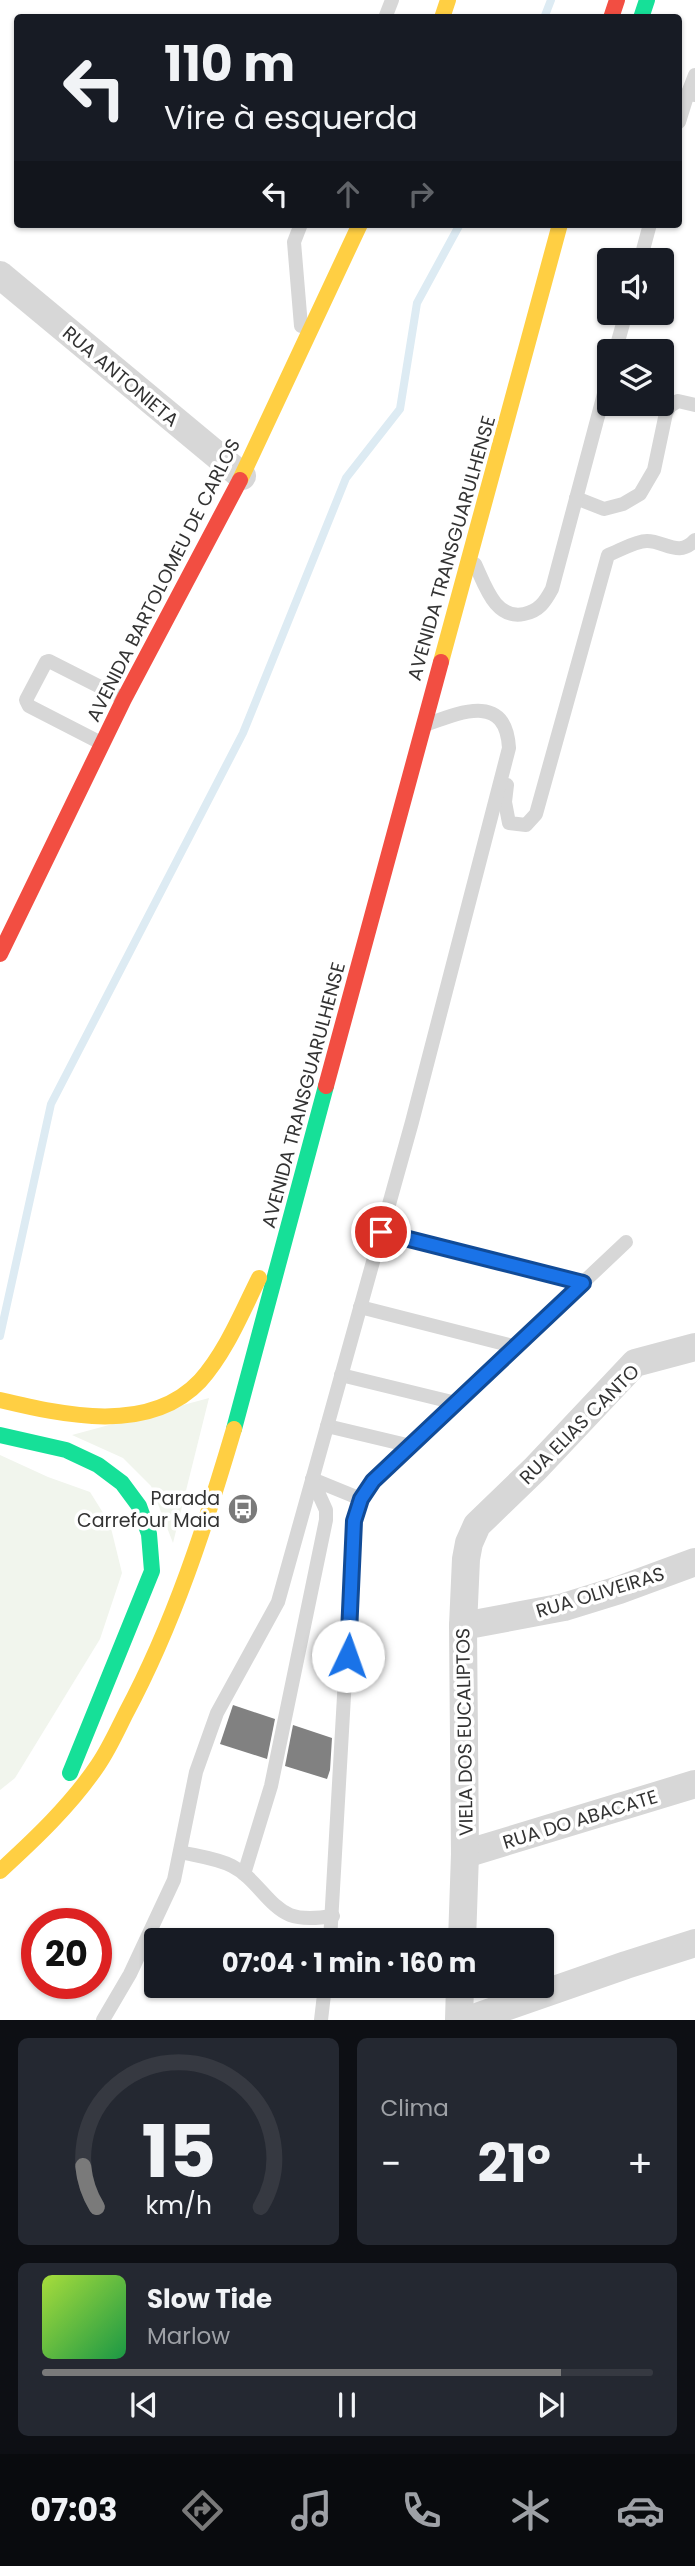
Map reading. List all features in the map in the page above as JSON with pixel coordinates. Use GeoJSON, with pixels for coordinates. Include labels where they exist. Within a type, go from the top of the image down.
{"type":"FeatureCollection","features":[{"type":"Feature","properties":{"kind":"main road","name":"AVENIDA BARTOLOMEU DE CARLOS"},"geometry":{"type":"LineString","coordinates":[[0,954],[124,699],[242,476],[358,228]]}},
{"type":"Feature","properties":{"kind":"main road"},"geometry":{"type":"LineString","coordinates":[[546,282],[558,228]]}},
{"type":"Feature","properties":{"kind":"main road"},"geometry":{"type":"LineString","coordinates":[[546,282],[567,228]]}},
{"type":"Feature","properties":{"kind":"main road","name":"AVENIDA TRANSGUARULHENSE"},"geometry":{"type":"LineString","coordinates":[[0,1871],[48,1827],[97,1765],[140,1690],[177,1610],[239,1412],[423,726],[472,557],[546,282]]}},
{"type":"Feature","properties":{"kind":"main road"},"geometry":{"type":"LineString","coordinates":[[0,1400],[60,1415],[114,1417],[135,1415],[159,1408],[192,1388],[206,1373],[254,1289],[284,1223],[308,1155]]}},
{"type":"Feature","properties":{"kind":"main road"},"geometry":{"type":"LineString","coordinates":[[0,1436],[66,1450],[98,1465],[122,1483],[139,1506],[149,1534],[152,1571],[48,1827]]}},
{"type":"Feature","properties":{"kind":"street","name":"RUA ANTONIETA"},"geometry":{"type":"LineString","coordinates":[[0,275],[242,476]]}},
{"type":"Feature","properties":{"kind":"street","name":"RUA ELIAS CANTO"},"geometry":{"type":"LineString","coordinates":[[477,1525],[635,1363],[695,1347]]}},
{"type":"Feature","properties":{"kind":"street","name":"VIELA DOS EUCALIPTOS"},"geometry":{"type":"LineString","coordinates":[[463,1928],[466,1854],[463,1626],[466,1559],[477,1525]]}},
{"type":"Feature","properties":{"kind":"street","name":"RUA OLIVEIRAS"},"geometry":{"type":"LineString","coordinates":[[463,1626],[564,1607],[695,1562]]}},
{"type":"Feature","properties":{"kind":"street","name":"RUA DO ABACATE"},"geometry":{"type":"LineString","coordinates":[[466,1854],[695,1784]]}},
{"type":"Feature","properties":{"kind":"street"},"geometry":{"type":"LineString","coordinates":[[468,2020],[695,1943]]}},
{"type":"Feature","properties":{"kind":"street"},"geometry":{"type":"LineString","coordinates":[[459,2020],[460,1998]]}},
{"type":"Feature","properties":{"kind":"lane"},"geometry":{"type":"LineString","coordinates":[[682,116],[692,94],[695,75]]}},
{"type":"Feature","properties":{"kind":"lane"},"geometry":{"type":"LineString","coordinates":[[299,228],[294,242],[303,344]]}},
{"type":"Feature","properties":{"kind":"lane"},"geometry":{"type":"LineString","coordinates":[[644,248],[649,228]]}},
{"type":"Feature","properties":{"kind":"lane"},"geometry":{"type":"LineString","coordinates":[[576,498],[604,509],[623,504],[640,494],[654,470],[666,413],[670,406],[678,401],[695,405]]}},
{"type":"Feature","properties":{"kind":"lane"},"geometry":{"type":"LineString","coordinates":[[472,557],[493,601],[505,612],[519,615],[534,612],[545,602],[552,589],[598,416]]}},
{"type":"Feature","properties":{"kind":"lane"},"geometry":{"type":"LineString","coordinates":[[423,726],[463,711],[486,711],[502,719],[509,733],[505,802],[509,823],[526,825],[536,814],[608,555],[646,541],[677,550],[690,546],[695,540]]}},
{"type":"Feature","properties":{"kind":"lane"},"geometry":{"type":"LineString","coordinates":[[102,744],[29,706],[26,699],[49,661],[124,699]]}},
{"type":"Feature","properties":{"kind":"lane"},"geometry":{"type":"LineString","coordinates":[[103,2020],[131,1974],[174,1880],[183,1826],[200,1760],[218,1713],[278,1602],[381,1232],[509,748]]}},
{"type":"Feature","properties":{"kind":"lane"},"geometry":{"type":"LineString","coordinates":[[381,1232],[583,1283]]}},
{"type":"Feature","properties":{"kind":"lane"},"geometry":{"type":"LineString","coordinates":[[332,1928],[354,1521],[361,1499],[373,1481],[626,1242]]}},
{"type":"Feature","properties":{"kind":"lane"},"geometry":{"type":"LineString","coordinates":[[360,1307],[517,1347]]}},
{"type":"Feature","properties":{"kind":"lane"},"geometry":{"type":"LineString","coordinates":[[341,1375],[457,1403]]}},
{"type":"Feature","properties":{"kind":"lane"},"geometry":{"type":"LineString","coordinates":[[327,1426],[411,1446]]}},
{"type":"Feature","properties":{"kind":"lane"},"geometry":{"type":"LineString","coordinates":[[312,1479],[361,1499]]}},
{"type":"Feature","properties":{"kind":"lane"},"geometry":{"type":"LineString","coordinates":[[244,1874],[271,1786],[326,1520],[327,1510],[312,1479]]}},
{"type":"Feature","properties":{"kind":"lane"},"geometry":{"type":"LineString","coordinates":[[180,1852],[221,1862],[244,1874],[254,1881],[270,1900],[290,1915],[314,1918],[333,1916]]}},
{"type":"Feature","properties":{"kind":"lane"},"geometry":{"type":"LineString","coordinates":[[321,2020],[324,1998]]}},
{"type":"Feature","properties":{"kind":"shaded area"},"geometry":{"type":"Polygon","coordinates":[[[209,1398],[173,1543],[151,1486],[123,1458],[72,1435],[209,1398]]]}},
{"type":"Feature","properties":{"kind":"shaded area"},"geometry":{"type":"Polygon","coordinates":[[[0,1455],[90,1492],[110,1524],[122,1573],[100,1639],[15,1778],[0,1790],[0,1455]]]}},
{"type":"Feature","properties":{"kind":"building"},"geometry":{"type":"Polygon","coordinates":[[[233,1705],[275,1719],[267,1759],[220,1744],[233,1705]]]}},
{"type":"Feature","properties":{"kind":"building"},"geometry":{"type":"Polygon","coordinates":[[[293,1725],[332,1738],[327,1779],[285,1766],[293,1725]]]}},
{"type":"Feature","properties":{"kind":"waterway"},"geometry":{"type":"LineString","coordinates":[[546,14],[551,0]]}},
{"type":"Feature","properties":{"kind":"waterway"},"geometry":{"type":"LineString","coordinates":[[0,1336],[51,1104],[243,733],[346,478],[400,409],[417,303],[458,228]]}},
{"type":"Feature","properties":{"kind":"traffic: fast"},"geometry":{"type":"LineString","coordinates":[[642,14],[647,0]]}},
{"type":"Feature","properties":{"kind":"traffic: fast"},"geometry":{"type":"LineString","coordinates":[[234,1429],[326,1086]]}},
{"type":"Feature","properties":{"kind":"traffic: fast"},"geometry":{"type":"LineString","coordinates":[[0,1435],[66,1450],[98,1465],[122,1483],[139,1506],[149,1534],[152,1571],[70,1773]]}},
{"type":"Feature","properties":{"kind":"traffic: slow"},"geometry":{"type":"LineString","coordinates":[[443,14],[448,0]]}},
{"type":"Feature","properties":{"kind":"traffic: slow"},"geometry":{"type":"LineString","coordinates":[[240,480],[358,228]]}},
{"type":"Feature","properties":{"kind":"traffic: slow"},"geometry":{"type":"LineString","coordinates":[[441,662],[559,228]]}},
{"type":"Feature","properties":{"kind":"traffic: slow"},"geometry":{"type":"LineString","coordinates":[[0,1400],[78,1415],[131,1415],[156,1409],[179,1398],[209,1370],[233,1331],[259,1278]]}},
{"type":"Feature","properties":{"kind":"traffic: slow"},"geometry":{"type":"LineString","coordinates":[[0,1871],[64,1808],[87,1780],[109,1746],[174,1609],[200,1538],[234,1429]]}},
{"type":"Feature","properties":{"kind":"traffic: jam"},"geometry":{"type":"LineString","coordinates":[[612,14],[617,0]]}},
{"type":"Feature","properties":{"kind":"traffic: jam"},"geometry":{"type":"LineString","coordinates":[[0,954],[124,699],[240,480]]}},
{"type":"Feature","properties":{"kind":"traffic: jam"},"geometry":{"type":"LineString","coordinates":[[326,1086],[441,662]]}},
{"type":"Feature","properties":{"kind":"place","name":"Parada Carrefour Maia"},"geometry":{"type":"Point","coordinates":[243,1509]}},
{"type":"Feature","properties":{"kind":"route"},"geometry":{"type":"LineString","coordinates":[[348,1656],[354,1521],[361,1499],[373,1481],[583,1283],[381,1232]]}}]}
